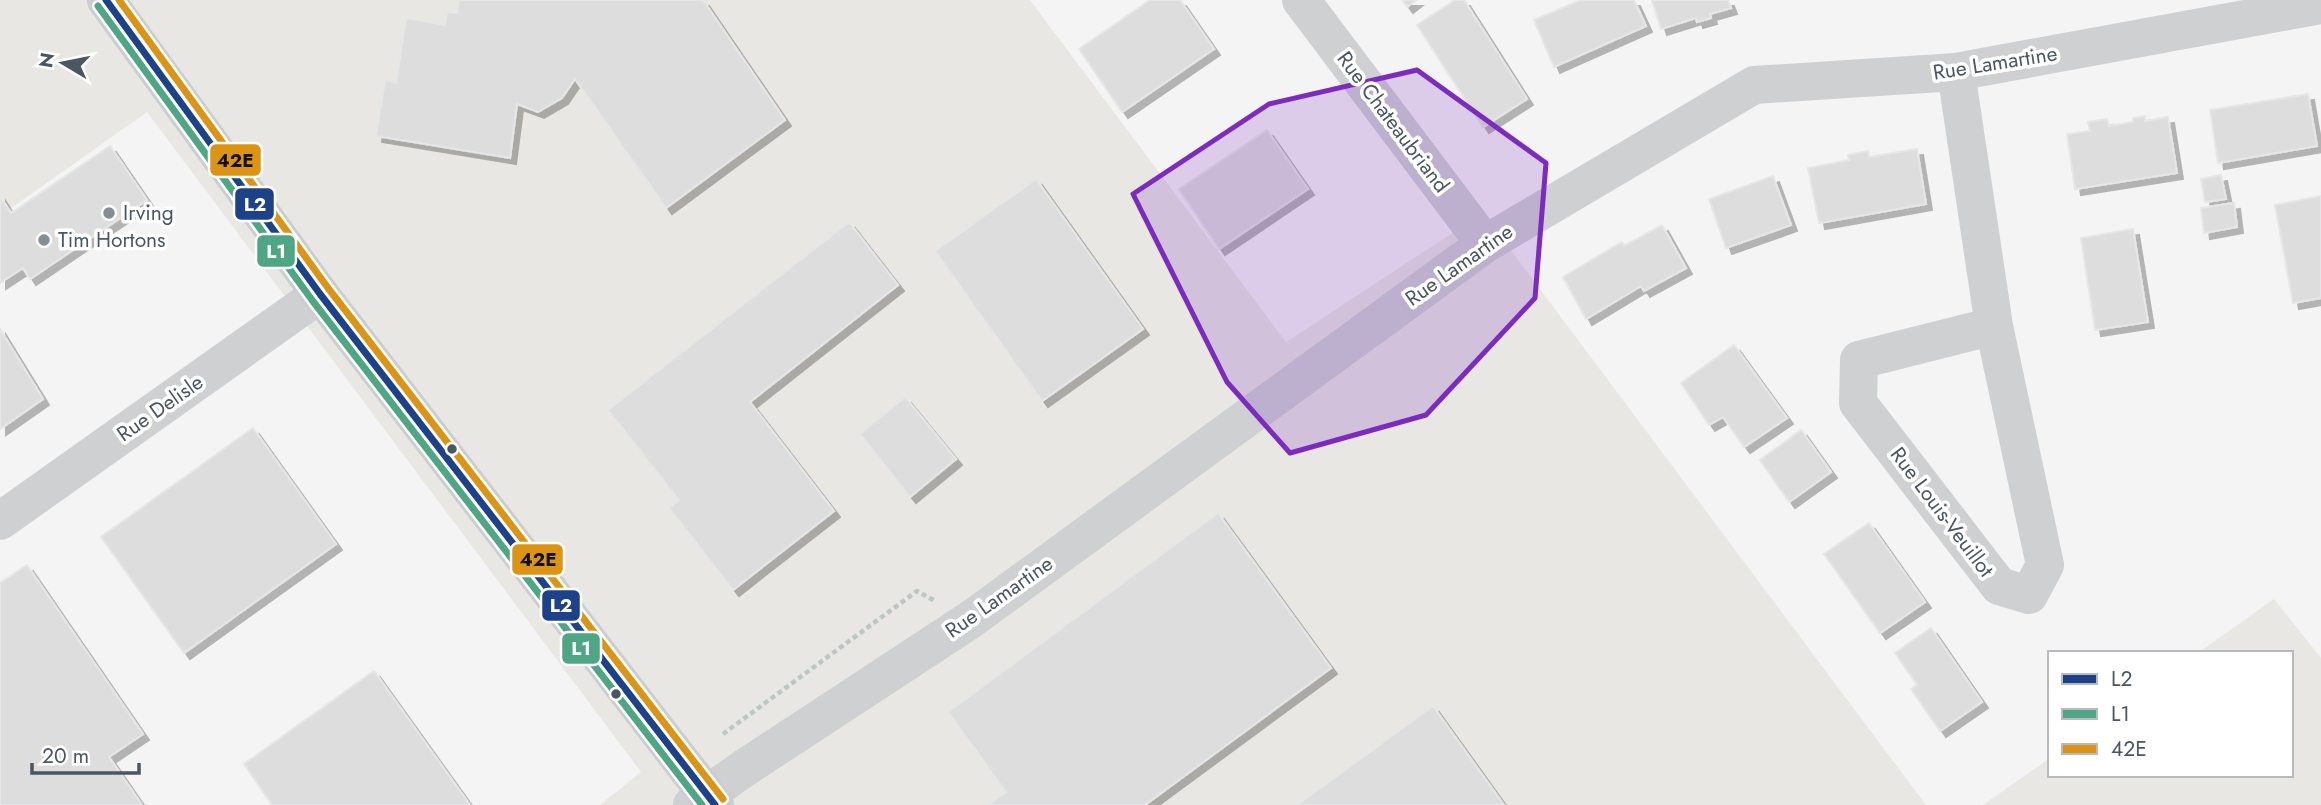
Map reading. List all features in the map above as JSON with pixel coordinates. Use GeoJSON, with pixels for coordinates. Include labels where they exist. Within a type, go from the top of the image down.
{"type":"FeatureCollection","features":[{"type":"Feature","properties":{"kind":"main road"},"geometry":{"type":"LineString","coordinates":[[106,0],[320,294],[705,802]]}},
{"type":"Feature","properties":{"kind":"street","name":"Rue Chateaubriand"},"geometry":{"type":"LineString","coordinates":[[1301,0],[1485,244]]}},
{"type":"Feature","properties":{"kind":"street","name":"Rue Lamartine"},"geometry":{"type":"LineString","coordinates":[[705,802],[743,769],[970,620],[1485,244],[1754,85],[1956,72],[2321,5]]}},
{"type":"Feature","properties":{"kind":"street","name":"Rue Louis-Veuillot"},"geometry":{"type":"LineString","coordinates":[[1956,72],[1994,326],[2045,565],[2029,595],[1998,586],[1858,403],[1859,360],[1994,326]]}},
{"type":"Feature","properties":{"kind":"street","name":"Rue Delisle"},"geometry":{"type":"LineString","coordinates":[[0,521],[320,294]]}},
{"type":"Feature","properties":{"kind":"highlighted area"},"geometry":{"type":"Polygon","coordinates":[[[1417,70],[1546,163],[1535,298],[1426,415],[1290,453],[1227,382],[1133,194],[1269,104],[1417,70]]]}},
{"type":"Feature","properties":{"kind":"shaded area"},"geometry":{"type":"Polygon","coordinates":[[[0,0],[1030,0],[1286,342],[1483,213],[1926,805],[600,805],[641,772],[147,112],[0,216],[0,0]]]}},
{"type":"Feature","properties":{"kind":"shaded area"},"geometry":{"type":"Polygon","coordinates":[[[2274,599],[2321,658],[2321,805],[1983,805],[2048,759],[2048,777],[2293,777],[2293,651],[2201,651],[2274,599]]]}},
{"type":"Feature","properties":{"kind":"building"},"geometry":{"type":"Polygon","coordinates":[[[459,0],[703,0],[785,120],[666,208],[575,79],[562,98],[538,112],[517,104],[510,158],[376,136],[385,80],[396,83],[406,18],[445,25],[447,12],[457,13],[459,0]]]}},
{"type":"Feature","properties":{"kind":"building"},"geometry":{"type":"Polygon","coordinates":[[[1150,0],[1180,0],[1214,49],[1122,112],[1079,49],[1150,0]]]}},
{"type":"Feature","properties":{"kind":"building"},"geometry":{"type":"Polygon","coordinates":[[[1402,0],[1416,0],[1407,7],[1402,0]]]}},
{"type":"Feature","properties":{"kind":"building"},"geometry":{"type":"Polygon","coordinates":[[[1455,0],[1464,0],[1527,99],[1483,127],[1417,25],[1455,0]]]}},
{"type":"Feature","properties":{"kind":"building"},"geometry":{"type":"Polygon","coordinates":[[[1581,0],[1634,0],[1646,26],[1554,67],[1534,20],[1581,0]]]}},
{"type":"Feature","properties":{"kind":"building"},"geometry":{"type":"Polygon","coordinates":[[[1652,0],[1728,0],[1731,8],[1710,14],[1711,18],[1697,22],[1696,18],[1661,29],[1652,0]]]}},
{"type":"Feature","properties":{"kind":"building"},"geometry":{"type":"Polygon","coordinates":[[[2308,94],[2317,146],[2218,163],[2210,110],[2308,94]]]}},
{"type":"Feature","properties":{"kind":"building"},"geometry":{"type":"Polygon","coordinates":[[[2145,116],[2145,121],[2168,117],[2177,173],[2075,189],[2067,134],[2090,131],[2088,122],[2107,119],[2109,126],[2133,122],[2133,118],[2145,116]]]}},
{"type":"Feature","properties":{"kind":"building"},"geometry":{"type":"Polygon","coordinates":[[[1267,130],[1308,189],[1219,249],[1179,189],[1267,130]]]}},
{"type":"Feature","properties":{"kind":"building","name":"Tim Hortons"},"geometry":{"type":"Polygon","coordinates":[[[110,146],[147,200],[30,279],[23,268],[0,283],[0,196],[11,213],[110,146]]]}},
{"type":"Feature","properties":{"kind":"building"},"geometry":{"type":"Polygon","coordinates":[[[1917,149],[1926,204],[1819,223],[1808,168],[1849,160],[1848,155],[1868,151],[1869,157],[1917,149]]]}},
{"type":"Feature","properties":{"kind":"building"},"geometry":{"type":"Polygon","coordinates":[[[2221,175],[2226,199],[2205,202],[2201,179],[2221,175]]]}},
{"type":"Feature","properties":{"kind":"building"},"geometry":{"type":"Polygon","coordinates":[[[1773,176],[1791,225],[1726,248],[1709,199],[1773,176]]]}},
{"type":"Feature","properties":{"kind":"building"},"geometry":{"type":"Polygon","coordinates":[[[1036,179],[1143,329],[1042,401],[935,251],[1036,179]]]}},
{"type":"Feature","properties":{"kind":"building"},"geometry":{"type":"Polygon","coordinates":[[[2321,196],[2321,298],[2293,303],[2275,205],[2321,196]]]}},
{"type":"Feature","properties":{"kind":"building"},"geometry":{"type":"Polygon","coordinates":[[[2234,203],[2237,227],[2204,233],[2201,208],[2234,203]]]}},
{"type":"Feature","properties":{"kind":"building"},"geometry":{"type":"Polygon","coordinates":[[[849,222],[898,285],[750,402],[834,511],[733,590],[669,508],[679,500],[608,410],[849,222]]]}},
{"type":"Feature","properties":{"kind":"building"},"geometry":{"type":"Polygon","coordinates":[[[1662,225],[1686,268],[1644,291],[1641,286],[1586,319],[1563,277],[1622,242],[1624,246],[1662,225]]]}},
{"type":"Feature","properties":{"kind":"building"},"geometry":{"type":"Polygon","coordinates":[[[2133,229],[2148,322],[2095,330],[2081,238],[2133,229]]]}},
{"type":"Feature","properties":{"kind":"building"},"geometry":{"type":"Polygon","coordinates":[[[0,329],[43,399],[0,429],[0,329]]]}},
{"type":"Feature","properties":{"kind":"building"},"geometry":{"type":"Polygon","coordinates":[[[1734,345],[1787,418],[1744,447],[1723,417],[1709,425],[1681,383],[1734,345]]]}},
{"type":"Feature","properties":{"kind":"building"},"geometry":{"type":"Polygon","coordinates":[[[905,397],[956,459],[910,497],[860,434],[905,397]]]}},
{"type":"Feature","properties":{"kind":"building"},"geometry":{"type":"Polygon","coordinates":[[[253,428],[336,544],[184,653],[101,537],[253,428]]]}},
{"type":"Feature","properties":{"kind":"building"},"geometry":{"type":"Polygon","coordinates":[[[1801,430],[1831,472],[1789,502],[1760,460],[1801,430]]]}},
{"type":"Feature","properties":{"kind":"building"},"geometry":{"type":"Polygon","coordinates":[[[1218,513],[1331,668],[1145,805],[988,805],[1006,792],[948,712],[1218,513]]]}},
{"type":"Feature","properties":{"kind":"building"},"geometry":{"type":"Polygon","coordinates":[[[1869,523],[1925,602],[1880,633],[1824,554],[1869,523]]]}},
{"type":"Feature","properties":{"kind":"building"},"geometry":{"type":"Polygon","coordinates":[[[27,565],[143,734],[109,757],[142,805],[0,805],[0,583],[27,565]]]}},
{"type":"Feature","properties":{"kind":"building"},"geometry":{"type":"Polygon","coordinates":[[[1931,628],[1982,702],[1940,731],[1911,689],[1917,685],[1895,653],[1931,628]]]}},
{"type":"Feature","properties":{"kind":"building"},"geometry":{"type":"Polygon","coordinates":[[[374,671],[470,805],[272,805],[244,764],[374,671]]]}},
{"type":"Feature","properties":{"kind":"building"},"geometry":{"type":"Polygon","coordinates":[[[1433,706],[1504,805],[1297,805],[1433,706]]]}},
{"type":"Feature","properties":{"kind":"transit line","name":"L2"},"geometry":{"type":"LineString","coordinates":[[106,0],[320,294],[715,805]]}},
{"type":"Feature","properties":{"kind":"transit line","name":"42E"},"geometry":{"type":"LineString","coordinates":[[119,0],[328,288],[723,799]]}},
{"type":"Feature","properties":{"kind":"transit line","name":"L1"},"geometry":{"type":"LineString","coordinates":[[98,6],[312,300],[702,805]]}},
{"type":"Feature","properties":{"kind":"place","name":"Irving"},"geometry":{"type":"Point","coordinates":[109,213]}},
{"type":"Feature","properties":{"kind":"place","name":"Tim Hortons"},"geometry":{"type":"Point","coordinates":[44,240]}}]}
